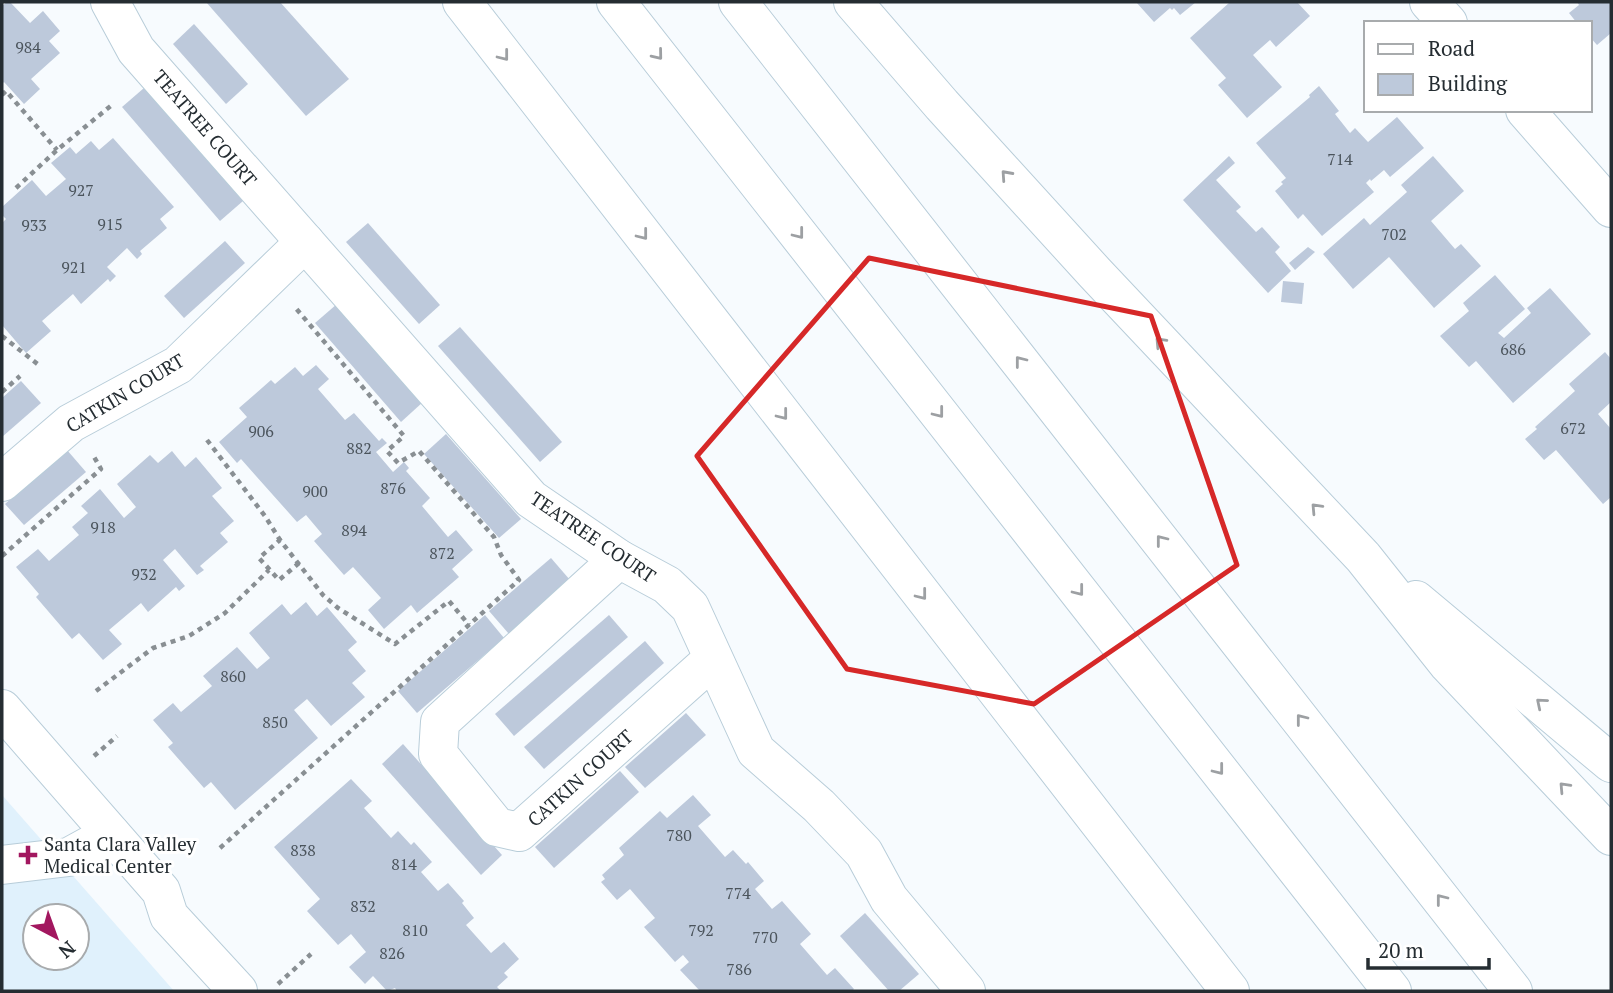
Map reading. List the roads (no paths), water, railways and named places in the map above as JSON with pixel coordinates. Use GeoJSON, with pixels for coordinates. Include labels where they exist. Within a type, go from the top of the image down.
{"type":"FeatureCollection","features":[{"type":"Feature","properties":{"kind":"main road","name":"TEATREE COURT"},"geometry":{"type":"LineString","coordinates":[[110,2],[136,50],[531,499],[619,558],[667,585],[690,607],[756,751],[819,806],[864,853],[889,899],[966,991]]}},
{"type":"Feature","properties":{"kind":"main road"},"geometry":{"type":"LineString","coordinates":[[462,2],[1230,991]]}},
{"type":"Feature","properties":{"kind":"main road"},"geometry":{"type":"LineString","coordinates":[[616,2],[1392,991]]}},
{"type":"Feature","properties":{"kind":"main road"},"geometry":{"type":"LineString","coordinates":[[738,2],[1513,991]]}},
{"type":"Feature","properties":{"kind":"main road"},"geometry":{"type":"LineString","coordinates":[[853,2],[942,105],[1077,253],[1363,557],[1448,664],[1611,836]]}},
{"type":"Feature","properties":{"kind":"main road"},"geometry":{"type":"LineString","coordinates":[[1429,2],[1446,21]]}},
{"type":"Feature","properties":{"kind":"main road"},"geometry":{"type":"LineString","coordinates":[[1527,112],[1611,208]]}},
{"type":"Feature","properties":{"kind":"main road","name":"CATKIN COURT"},"geometry":{"type":"LineString","coordinates":[[2,482],[71,423],[178,365],[304,242]]}},
{"type":"Feature","properties":{"kind":"main road"},"geometry":{"type":"LineString","coordinates":[[1363,557],[1611,763]]}},
{"type":"Feature","properties":{"kind":"main road","name":"CATKIN COURT"},"geometry":{"type":"LineString","coordinates":[[619,558],[440,722],[438,754],[497,827],[519,832],[713,659]]}},
{"type":"Feature","properties":{"kind":"main road"},"geometry":{"type":"LineString","coordinates":[[2,709],[161,891],[169,916],[238,991]]}},
{"type":"Feature","properties":{"kind":"main road"},"geometry":{"type":"LineString","coordinates":[[2,865],[69,857],[111,834]]}},
{"type":"Feature","properties":{"kind":"place","name":"Santa Clara Valley Medical Center"},"geometry":{"type":"Point","coordinates":[28,855]}}]}
